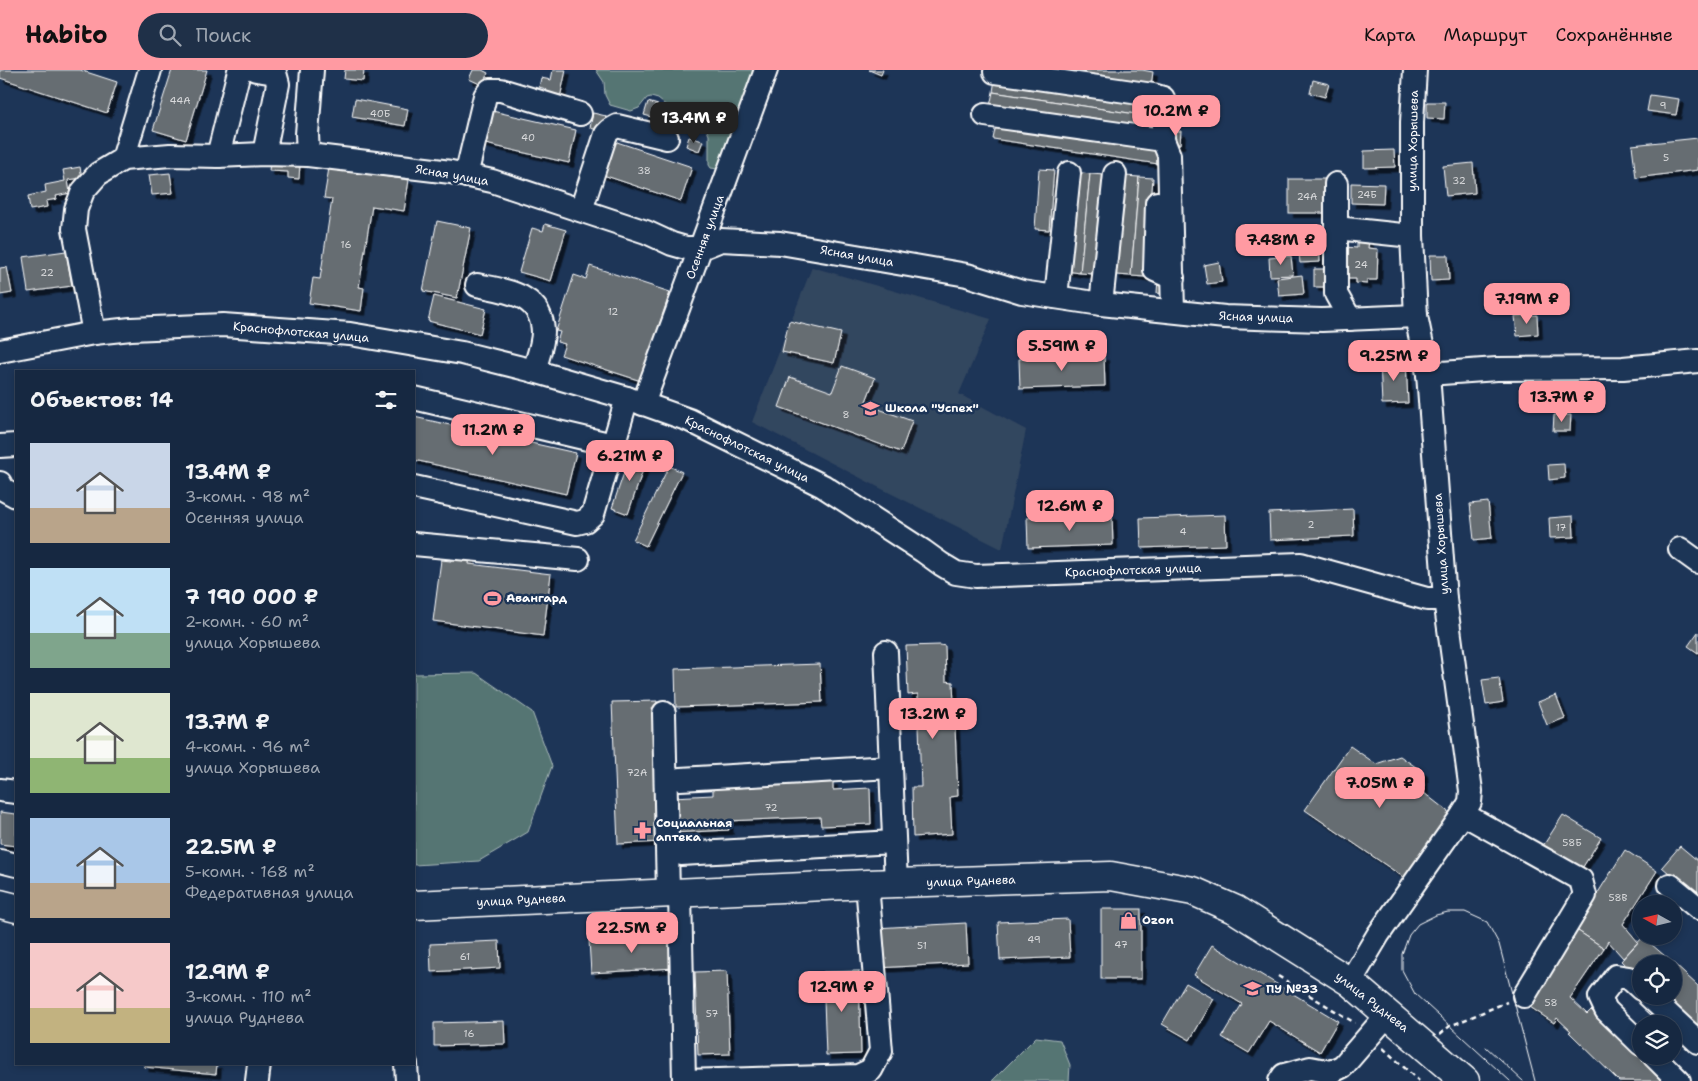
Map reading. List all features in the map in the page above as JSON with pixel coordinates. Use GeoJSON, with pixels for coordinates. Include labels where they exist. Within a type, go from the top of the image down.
{"type":"FeatureCollection","features":[{"type":"Feature","properties":{"kind":"main road","name":"улица Руднева"},"geometry":{"type":"LineString","coordinates":[[415,905],[867,884],[1112,876],[1193,891],[1236,910],[1350,982],[1465,1081]]}},
{"type":"Feature","properties":{"kind":"main road"},"geometry":{"type":"LineString","coordinates":[[0,904],[15,908]]}},
{"type":"Feature","properties":{"kind":"street"},"geometry":{"type":"LineString","coordinates":[[94,333],[74,229],[76,209],[83,191],[98,174],[123,159],[150,70]]}},
{"type":"Feature","properties":{"kind":"street"},"geometry":{"type":"LineString","coordinates":[[218,156],[239,71],[242,70]]}},
{"type":"Feature","properties":{"kind":"street"},"geometry":{"type":"LineString","coordinates":[[256,70],[275,73],[278,84],[264,154]]}},
{"type":"Feature","properties":{"kind":"street"},"geometry":{"type":"LineString","coordinates":[[308,155],[307,134],[312,70]]}},
{"type":"Feature","properties":{"kind":"street","name":"Осенняя улица"},"geometry":{"type":"LineString","coordinates":[[415,486],[576,522],[585,521],[593,514],[613,444],[635,401],[701,248],[766,70]]}},
{"type":"Feature","properties":{"kind":"street","name":"улица Хорышева"},"geometry":{"type":"LineString","coordinates":[[1350,982],[1378,935],[1463,814],[1470,802],[1471,791],[1445,599],[1428,374],[1416,316],[1412,236],[1412,122],[1415,70]]}},
{"type":"Feature","properties":{"kind":"street"},"geometry":{"type":"LineString","coordinates":[[995,72],[1161,96],[1163,98],[1163,140],[1168,155],[1170,180],[1173,310]]}},
{"type":"Feature","properties":{"kind":"street"},"geometry":{"type":"LineString","coordinates":[[466,176],[486,96],[490,90],[501,90],[580,114]]}},
{"type":"Feature","properties":{"kind":"street"},"geometry":{"type":"LineString","coordinates":[[985,115],[1163,140]]}},
{"type":"Feature","properties":{"kind":"street"},"geometry":{"type":"LineString","coordinates":[[581,210],[600,148],[610,130],[617,126],[667,138]]}},
{"type":"Feature","properties":{"kind":"street","name":"Ясная улица"},"geometry":{"type":"LineString","coordinates":[[123,159],[170,155],[308,155],[451,172],[492,181],[646,232],[686,248],[701,248],[721,240],[780,243],[967,276],[1022,292],[1101,304],[1173,310],[1225,317],[1350,319],[1416,316]]}},
{"type":"Feature","properties":{"kind":"street"},"geometry":{"type":"LineString","coordinates":[[1056,297],[1069,173]]}},
{"type":"Feature","properties":{"kind":"street"},"geometry":{"type":"LineString","coordinates":[[1101,304],[1115,174]]}},
{"type":"Feature","properties":{"kind":"street"},"geometry":{"type":"LineString","coordinates":[[1336,184],[1336,294],[1350,319]]}},
{"type":"Feature","properties":{"kind":"street"},"geometry":{"type":"LineString","coordinates":[[1336,228],[1412,236]]}},
{"type":"Feature","properties":{"kind":"street"},"geometry":{"type":"LineString","coordinates":[[476,285],[524,297],[532,304],[541,319],[543,334],[534,371]]}},
{"type":"Feature","properties":{"kind":"street","name":"Краснофлотская улица"},"geometry":{"type":"LineString","coordinates":[[0,351],[94,333],[131,329],[223,326],[350,334],[462,353],[534,371],[635,401],[689,420],[823,486],[956,573],[976,576],[1301,564],[1427,599],[1445,599]]}},
{"type":"Feature","properties":{"kind":"street"},"geometry":{"type":"LineString","coordinates":[[1428,374],[1497,369],[1623,368],[1698,361]]}},
{"type":"Feature","properties":{"kind":"street"},"geometry":{"type":"LineString","coordinates":[[415,398],[613,444]]}},
{"type":"Feature","properties":{"kind":"street"},"geometry":{"type":"LineString","coordinates":[[0,446],[15,445]]}},
{"type":"Feature","properties":{"kind":"street"},"geometry":{"type":"LineString","coordinates":[[0,483],[3,489],[15,495]]}},
{"type":"Feature","properties":{"kind":"street"},"geometry":{"type":"LineString","coordinates":[[421,545],[578,559]]}},
{"type":"Feature","properties":{"kind":"street"},"geometry":{"type":"LineString","coordinates":[[886,652],[896,883]]}},
{"type":"Feature","properties":{"kind":"street"},"geometry":{"type":"LineString","coordinates":[[664,713],[684,1081],[858,1076],[871,1070],[881,1051],[867,884]]}},
{"type":"Feature","properties":{"kind":"street"},"geometry":{"type":"LineString","coordinates":[[680,779],[891,767]]}},
{"type":"Feature","properties":{"kind":"street"},"geometry":{"type":"LineString","coordinates":[[0,790],[15,792]]}},
{"type":"Feature","properties":{"kind":"street"},"geometry":{"type":"LineString","coordinates":[[1463,814],[1581,880],[1585,895],[1524,996]]}},
{"type":"Feature","properties":{"kind":"street"},"geometry":{"type":"LineString","coordinates":[[681,854],[894,842]]}},
{"type":"Feature","properties":{"kind":"street"},"geometry":{"type":"LineString","coordinates":[[0,861],[15,865]]}},
{"type":"Feature","properties":{"kind":"street"},"geometry":{"type":"LineString","coordinates":[[1670,884],[1698,908]]}},
{"type":"Feature","properties":{"kind":"street"},"geometry":{"type":"LineString","coordinates":[[1632,981],[1629,978],[1616,976],[1600,996],[1606,1010],[1632,1035]]}},
{"type":"Feature","properties":{"kind":"street"},"geometry":{"type":"LineString","coordinates":[[1659,1005],[1698,1042]]}},
{"type":"Feature","properties":{"kind":"street"},"geometry":{"type":"LineString","coordinates":[[1280,1081],[1284,1076],[1310,1068],[1331,1072],[1343,1066],[1388,1014]]}},
{"type":"Feature","properties":{"kind":"street"},"geometry":{"type":"LineString","coordinates":[[257,1081],[259,1065]]}},
{"type":"Feature","properties":{"kind":"street"},"geometry":{"type":"LineString","coordinates":[[406,1065],[407,1081]]}},
{"type":"Feature","properties":{"kind":"street"},"geometry":{"type":"LineString","coordinates":[[1663,1065],[1679,1081]]}},
{"type":"Feature","properties":{"kind":"path"},"geometry":{"type":"LineString","coordinates":[[1278,976],[1357,1024],[1419,1081]]}},
{"type":"Feature","properties":{"kind":"path"},"geometry":{"type":"LineString","coordinates":[[1404,1068],[1450,1026],[1524,996]]}},
{"type":"Feature","properties":{"kind":"shaded area","name":"Школа \"Успех\""},"geometry":{"type":"Polygon","coordinates":[[[812,267],[991,319],[959,394],[1026,430],[1002,549],[752,422],[812,267]]]}},
{"type":"Feature","properties":{"kind":"green space"},"geometry":{"type":"Polygon","coordinates":[[[596,70],[758,70],[718,169],[711,168],[709,165],[709,135],[699,114],[691,109],[668,107],[658,99],[651,97],[647,98],[639,108],[631,111],[610,105],[605,95],[604,82],[596,70]]]}},
{"type":"Feature","properties":{"kind":"green space"},"geometry":{"type":"Polygon","coordinates":[[[476,673],[532,712],[552,766],[528,832],[479,861],[415,865],[415,674],[476,673]]]}},
{"type":"Feature","properties":{"kind":"green space"},"geometry":{"type":"Polygon","coordinates":[[[1036,1037],[1060,1040],[1070,1065],[1069,1081],[992,1081],[1036,1037]]]}},
{"type":"Feature","properties":{"kind":"building"},"geometry":{"type":"Polygon","coordinates":[[[0,70],[80,70],[117,82],[107,113],[0,78],[0,70]]]}},
{"type":"Feature","properties":{"kind":"building"},"geometry":{"type":"Polygon","coordinates":[[[172,70],[207,70],[186,140],[153,130],[172,70]]]}},
{"type":"Feature","properties":{"kind":"building"},"geometry":{"type":"Polygon","coordinates":[[[345,70],[364,70],[363,81],[344,79],[345,70]]]}},
{"type":"Feature","properties":{"kind":"building"},"geometry":{"type":"Polygon","coordinates":[[[473,70],[482,70],[488,73],[482,85],[469,79],[473,70]]]}},
{"type":"Feature","properties":{"kind":"building"},"geometry":{"type":"Polygon","coordinates":[[[553,70],[566,70],[560,98],[544,97],[546,89],[539,87],[541,78],[551,80],[553,70]]]}},
{"type":"Feature","properties":{"kind":"building"},"geometry":{"type":"Polygon","coordinates":[[[869,70],[883,70],[881,75],[869,70]]]}},
{"type":"Feature","properties":{"kind":"building"},"geometry":{"type":"Polygon","coordinates":[[[1049,70],[1142,70],[1153,72],[1151,86],[1049,70]]]}},
{"type":"Feature","properties":{"kind":"building"},"geometry":{"type":"Polygon","coordinates":[[[995,79],[1157,105],[1155,117],[993,92],[995,79]]]}},
{"type":"Feature","properties":{"kind":"building"},"geometry":{"type":"Polygon","coordinates":[[[1313,80],[1329,84],[1325,97],[1310,93],[1313,80]]]}},
{"type":"Feature","properties":{"kind":"building"},"geometry":{"type":"Polygon","coordinates":[[[993,92],[1155,117],[1153,131],[990,106],[993,92]]]}},
{"type":"Feature","properties":{"kind":"building"},"geometry":{"type":"Polygon","coordinates":[[[1650,95],[1679,99],[1676,115],[1647,111],[1650,95]]]}},
{"type":"Feature","properties":{"kind":"building"},"geometry":{"type":"Polygon","coordinates":[[[355,99],[408,109],[405,126],[352,117],[355,99]]]}},
{"type":"Feature","properties":{"kind":"building"},"geometry":{"type":"Polygon","coordinates":[[[648,102],[658,105],[655,118],[644,115],[648,102]]]}},
{"type":"Feature","properties":{"kind":"building"},"geometry":{"type":"Polygon","coordinates":[[[1427,102],[1445,102],[1444,119],[1427,118],[1427,102]]]}},
{"type":"Feature","properties":{"kind":"building"},"geometry":{"type":"Polygon","coordinates":[[[488,110],[576,130],[569,163],[481,143],[488,110]]]}},
{"type":"Feature","properties":{"kind":"building"},"geometry":{"type":"Polygon","coordinates":[[[593,113],[606,116],[602,131],[590,128],[593,113]]]}},
{"type":"Feature","properties":{"kind":"building"},"geometry":{"type":"Polygon","coordinates":[[[996,125],[1160,150],[1158,164],[993,139],[996,125]]]}},
{"type":"Feature","properties":{"kind":"building"},"geometry":{"type":"Polygon","coordinates":[[[1171,131],[1181,131],[1180,144],[1171,144],[1171,131]]]}},
{"type":"Feature","properties":{"kind":"building"},"geometry":{"type":"Polygon","coordinates":[[[689,137],[703,141],[699,151],[686,146],[689,137]]]}},
{"type":"Feature","properties":{"kind":"building"},"geometry":{"type":"Polygon","coordinates":[[[1698,138],[1698,170],[1636,178],[1632,145],[1698,138]]]}},
{"type":"Feature","properties":{"kind":"building"},"geometry":{"type":"Polygon","coordinates":[[[608,139],[692,167],[681,201],[597,173],[608,139]]]}},
{"type":"Feature","properties":{"kind":"building"},"geometry":{"type":"Polygon","coordinates":[[[1394,150],[1395,167],[1364,168],[1364,151],[1394,150]]]}},
{"type":"Feature","properties":{"kind":"building"},"geometry":{"type":"Polygon","coordinates":[[[270,161],[300,164],[299,179],[288,178],[288,172],[269,171],[270,161]]]}},
{"type":"Feature","properties":{"kind":"building"},"geometry":{"type":"Polygon","coordinates":[[[1473,163],[1475,193],[1446,196],[1443,166],[1473,163]]]}},
{"type":"Feature","properties":{"kind":"building"},"geometry":{"type":"Polygon","coordinates":[[[80,167],[82,178],[68,180],[70,193],[56,196],[57,199],[46,201],[47,207],[30,210],[28,196],[46,192],[45,185],[65,181],[63,170],[80,167]]]}},
{"type":"Feature","properties":{"kind":"building"},"geometry":{"type":"Polygon","coordinates":[[[329,168],[409,180],[404,211],[372,206],[359,287],[364,288],[361,311],[309,303],[313,278],[320,279],[332,199],[324,198],[329,168]]]}},
{"type":"Feature","properties":{"kind":"building"},"geometry":{"type":"Polygon","coordinates":[[[1039,169],[1054,170],[1049,230],[1035,229],[1039,169]]]}},
{"type":"Feature","properties":{"kind":"building"},"geometry":{"type":"Polygon","coordinates":[[[1076,172],[1090,174],[1080,273],[1066,271],[1076,172]]]}},
{"type":"Feature","properties":{"kind":"building"},"geometry":{"type":"Polygon","coordinates":[[[170,173],[173,193],[152,195],[149,175],[170,173]]]}},
{"type":"Feature","properties":{"kind":"building"},"geometry":{"type":"Polygon","coordinates":[[[1090,174],[1105,175],[1094,274],[1080,273],[1090,174]]]}},
{"type":"Feature","properties":{"kind":"building"},"geometry":{"type":"Polygon","coordinates":[[[1125,176],[1139,177],[1131,276],[1116,275],[1125,176]]]}},
{"type":"Feature","properties":{"kind":"building"},"geometry":{"type":"Polygon","coordinates":[[[1139,177],[1153,178],[1145,277],[1131,276],[1139,177]]]}},
{"type":"Feature","properties":{"kind":"building"},"geometry":{"type":"Polygon","coordinates":[[[1289,179],[1325,179],[1325,213],[1289,213],[1289,179]]]}},
{"type":"Feature","properties":{"kind":"building"},"geometry":{"type":"Polygon","coordinates":[[[1351,183],[1384,184],[1383,204],[1351,203],[1351,183]]]}},
{"type":"Feature","properties":{"kind":"building"},"geometry":{"type":"Polygon","coordinates":[[[437,221],[471,228],[457,298],[423,291],[437,221]]]}},
{"type":"Feature","properties":{"kind":"building"},"geometry":{"type":"Polygon","coordinates":[[[545,224],[566,230],[551,281],[519,272],[532,228],[543,231],[545,224]]]}},
{"type":"Feature","properties":{"kind":"building"},"geometry":{"type":"Polygon","coordinates":[[[1290,228],[1290,252],[1273,252],[1272,229],[1290,228]]]}},
{"type":"Feature","properties":{"kind":"building"},"geometry":{"type":"Polygon","coordinates":[[[1357,240],[1369,241],[1368,248],[1378,249],[1377,280],[1367,280],[1367,284],[1356,283],[1356,279],[1344,279],[1345,247],[1357,248],[1357,240]]]}},
{"type":"Feature","properties":{"kind":"building"},"geometry":{"type":"Polygon","coordinates":[[[1319,241],[1320,262],[1300,263],[1298,242],[1319,241]]]}},
{"type":"Feature","properties":{"kind":"building"},"geometry":{"type":"Polygon","coordinates":[[[66,251],[72,286],[28,292],[23,257],[66,251]]]}},
{"type":"Feature","properties":{"kind":"building"},"geometry":{"type":"Polygon","coordinates":[[[1430,255],[1448,255],[1449,280],[1431,281],[1430,255]]]}},
{"type":"Feature","properties":{"kind":"building"},"geometry":{"type":"Polygon","coordinates":[[[1291,256],[1293,275],[1270,276],[1269,258],[1291,256]]]}},
{"type":"Feature","properties":{"kind":"building"},"geometry":{"type":"Polygon","coordinates":[[[1219,262],[1222,282],[1207,284],[1204,265],[1219,262]]]}},
{"type":"Feature","properties":{"kind":"building"},"geometry":{"type":"Polygon","coordinates":[[[590,266],[670,292],[641,381],[561,355],[565,344],[557,342],[560,332],[556,331],[574,275],[586,279],[590,266]]]}},
{"type":"Feature","properties":{"kind":"building"},"geometry":{"type":"Polygon","coordinates":[[[7,267],[12,293],[0,295],[0,268],[7,267]]]}},
{"type":"Feature","properties":{"kind":"building"},"geometry":{"type":"Polygon","coordinates":[[[1314,269],[1329,269],[1330,287],[1314,287],[1314,269]]]}},
{"type":"Feature","properties":{"kind":"building"},"geometry":{"type":"Polygon","coordinates":[[[1302,275],[1304,294],[1279,296],[1277,278],[1302,275]]]}},
{"type":"Feature","properties":{"kind":"building"},"geometry":{"type":"Polygon","coordinates":[[[1158,278],[1166,294],[1157,293],[1158,278]]]}},
{"type":"Feature","properties":{"kind":"building"},"geometry":{"type":"Polygon","coordinates":[[[434,296],[486,309],[480,334],[428,321],[434,296]]]}},
{"type":"Feature","properties":{"kind":"building"},"geometry":{"type":"Polygon","coordinates":[[[1537,315],[1538,334],[1517,336],[1515,316],[1537,315]]]}},
{"type":"Feature","properties":{"kind":"building"},"geometry":{"type":"Polygon","coordinates":[[[789,321],[841,333],[834,363],[782,352],[789,321]]]}},
{"type":"Feature","properties":{"kind":"building"},"geometry":{"type":"Polygon","coordinates":[[[1104,356],[1105,386],[1020,389],[1019,359],[1104,356]]]}},
{"type":"Feature","properties":{"kind":"building"},"geometry":{"type":"Polygon","coordinates":[[[1406,360],[1408,403],[1382,404],[1380,361],[1406,360]]]}},
{"type":"Feature","properties":{"kind":"building"},"geometry":{"type":"Polygon","coordinates":[[[842,366],[875,378],[865,404],[912,421],[901,452],[779,407],[790,377],[832,392],[842,366]]]}},
{"type":"Feature","properties":{"kind":"building"},"geometry":{"type":"Polygon","coordinates":[[[1554,415],[1571,415],[1570,431],[1553,431],[1554,415]]]}},
{"type":"Feature","properties":{"kind":"building"},"geometry":{"type":"Polygon","coordinates":[[[415,417],[576,453],[566,494],[415,460],[415,417]]]}},
{"type":"Feature","properties":{"kind":"building"},"geometry":{"type":"Polygon","coordinates":[[[632,449],[648,455],[628,514],[612,508],[632,449]]]}},
{"type":"Feature","properties":{"kind":"building"},"geometry":{"type":"Polygon","coordinates":[[[1564,464],[1565,478],[1549,480],[1548,465],[1564,464]]]}},
{"type":"Feature","properties":{"kind":"building"},"geometry":{"type":"Polygon","coordinates":[[[669,466],[682,472],[646,546],[633,540],[669,466]]]}},
{"type":"Feature","properties":{"kind":"building"},"geometry":{"type":"Polygon","coordinates":[[[1488,502],[1492,538],[1474,540],[1470,504],[1488,502]]]}},
{"type":"Feature","properties":{"kind":"building"},"geometry":{"type":"Polygon","coordinates":[[[1353,509],[1354,536],[1270,540],[1269,513],[1353,509]]]}},
{"type":"Feature","properties":{"kind":"building"},"geometry":{"type":"Polygon","coordinates":[[[1112,515],[1113,545],[1028,548],[1027,518],[1112,515]]]}},
{"type":"Feature","properties":{"kind":"building"},"geometry":{"type":"Polygon","coordinates":[[[1225,515],[1226,545],[1141,548],[1140,518],[1225,515]]]}},
{"type":"Feature","properties":{"kind":"building"},"geometry":{"type":"Polygon","coordinates":[[[1573,516],[1574,537],[1550,538],[1549,518],[1573,516]]]}},
{"type":"Feature","properties":{"kind":"building","name":"Авангард"},"geometry":{"type":"Polygon","coordinates":[[[452,550],[470,553],[469,564],[551,574],[543,636],[433,621],[441,560],[451,561],[452,550]]]}},
{"type":"Feature","properties":{"kind":"building"},"geometry":{"type":"Polygon","coordinates":[[[1698,632],[1698,653],[1688,646],[1698,632]]]}},
{"type":"Feature","properties":{"kind":"building"},"geometry":{"type":"Polygon","coordinates":[[[906,646],[945,646],[946,681],[953,682],[958,796],[950,797],[952,834],[913,837],[912,787],[921,787],[918,694],[908,695],[906,646]]]}},
{"type":"Feature","properties":{"kind":"building"},"geometry":{"type":"Polygon","coordinates":[[[820,664],[822,702],[676,707],[675,669],[820,664]]]}},
{"type":"Feature","properties":{"kind":"building"},"geometry":{"type":"Polygon","coordinates":[[[1499,678],[1503,702],[1486,705],[1482,680],[1499,678]]]}},
{"type":"Feature","properties":{"kind":"building"},"geometry":{"type":"Polygon","coordinates":[[[1556,695],[1565,718],[1547,725],[1538,702],[1556,695]]]}},
{"type":"Feature","properties":{"kind":"building"},"geometry":{"type":"Polygon","coordinates":[[[657,701],[662,842],[618,844],[612,702],[657,701]]]}},
{"type":"Feature","properties":{"kind":"building"},"geometry":{"type":"Polygon","coordinates":[[[1350,746],[1376,764],[1400,756],[1423,772],[1424,793],[1451,814],[1406,879],[1305,810],[1350,746]]]}},
{"type":"Feature","properties":{"kind":"building"},"geometry":{"type":"Polygon","coordinates":[[[833,781],[833,790],[870,788],[871,824],[821,826],[820,817],[728,821],[729,830],[673,833],[672,797],[713,795],[713,786],[833,781]]]}},
{"type":"Feature","properties":{"kind":"building"},"geometry":{"type":"Polygon","coordinates":[[[0,812],[15,814],[15,846],[0,844],[0,812]]]}},
{"type":"Feature","properties":{"kind":"building"},"geometry":{"type":"Polygon","coordinates":[[[1563,815],[1601,838],[1581,870],[1543,846],[1563,815]]]}},
{"type":"Feature","properties":{"kind":"building"},"geometry":{"type":"Polygon","coordinates":[[[1680,846],[1698,861],[1698,898],[1662,867],[1680,846]]]}},
{"type":"Feature","properties":{"kind":"building"},"geometry":{"type":"Polygon","coordinates":[[[1625,850],[1657,871],[1642,895],[1632,895],[1632,910],[1623,924],[1632,935],[1632,945],[1635,945],[1623,958],[1608,941],[1604,948],[1575,929],[1625,850]]]}},
{"type":"Feature","properties":{"kind":"building"},"geometry":{"type":"Polygon","coordinates":[[[1101,909],[1141,909],[1141,979],[1101,979],[1101,909]]]}},
{"type":"Feature","properties":{"kind":"building"},"geometry":{"type":"Polygon","coordinates":[[[1068,919],[1070,957],[1000,960],[998,922],[1068,919]]]}},
{"type":"Feature","properties":{"kind":"building"},"geometry":{"type":"Polygon","coordinates":[[[966,923],[968,963],[877,968],[875,928],[966,923]]]}},
{"type":"Feature","properties":{"kind":"building"},"geometry":{"type":"Polygon","coordinates":[[[1575,929],[1604,948],[1570,998],[1587,1014],[1591,1010],[1632,1049],[1632,1065],[1648,1065],[1665,1081],[1619,1081],[1557,1018],[1554,1023],[1527,1005],[1575,929]]]}},
{"type":"Feature","properties":{"kind":"building"},"geometry":{"type":"Polygon","coordinates":[[[672,935],[674,968],[591,973],[589,940],[672,935]]]}},
{"type":"Feature","properties":{"kind":"building"},"geometry":{"type":"Polygon","coordinates":[[[499,941],[500,968],[431,972],[430,944],[499,941]]]}},
{"type":"Feature","properties":{"kind":"building","name":"ПУ №33"},"geometry":{"type":"Polygon","coordinates":[[[1212,945],[1338,1021],[1320,1052],[1269,1021],[1249,1053],[1222,1037],[1242,1004],[1194,975],[1212,945]]]}},
{"type":"Feature","properties":{"kind":"building"},"geometry":{"type":"Polygon","coordinates":[[[1636,945],[1652,945],[1664,955],[1632,955],[1632,971],[1621,961],[1636,945]]]}},
{"type":"Feature","properties":{"kind":"building"},"geometry":{"type":"Polygon","coordinates":[[[727,971],[730,1054],[698,1055],[695,972],[727,971]]]}},
{"type":"Feature","properties":{"kind":"building"},"geometry":{"type":"Polygon","coordinates":[[[859,971],[861,1054],[826,1055],[823,972],[859,971]]]}},
{"type":"Feature","properties":{"kind":"building"},"geometry":{"type":"Polygon","coordinates":[[[1682,971],[1698,986],[1698,1031],[1670,1005],[1682,1005],[1682,971]]]}},
{"type":"Feature","properties":{"kind":"building"},"geometry":{"type":"Polygon","coordinates":[[[1186,983],[1214,999],[1190,1040],[1162,1024],[1186,983]]]}},
{"type":"Feature","properties":{"kind":"building"},"geometry":{"type":"Polygon","coordinates":[[[504,1021],[505,1044],[434,1046],[434,1023],[504,1021]]]}},
{"type":"Feature","properties":{"kind":"building"},"geometry":{"type":"Polygon","coordinates":[[[145,1065],[217,1065],[216,1074],[144,1067],[145,1065]]]}},
{"type":"Feature","properties":{"kind":"tram line"},"geometry":{"type":"LineString","coordinates":[[1510,1081],[1415,994],[1402,970],[1402,954],[1409,935],[1418,924],[1436,915],[1448,912],[1465,912],[1487,922],[1499,944],[1535,1081]]}},
{"type":"Feature","properties":{"kind":"tram line"},"geometry":{"type":"LineString","coordinates":[[1486,1047],[1523,1081]]}},
{"type":"Feature","properties":{"kind":"place","name":"Школа \"Успех\""},"geometry":{"type":"Point","coordinates":[871,408]}},
{"type":"Feature","properties":{"kind":"place","name":"Авангард"},"geometry":{"type":"Point","coordinates":[492,598]}},
{"type":"Feature","properties":{"kind":"place","name":"Социальная аптека"},"geometry":{"type":"Point","coordinates":[642,830]}},
{"type":"Feature","properties":{"kind":"place","name":"Ozon"},"geometry":{"type":"Point","coordinates":[1128,920]}},
{"type":"Feature","properties":{"kind":"place","name":"ПУ №33"},"geometry":{"type":"Point","coordinates":[1252,989]}}]}
